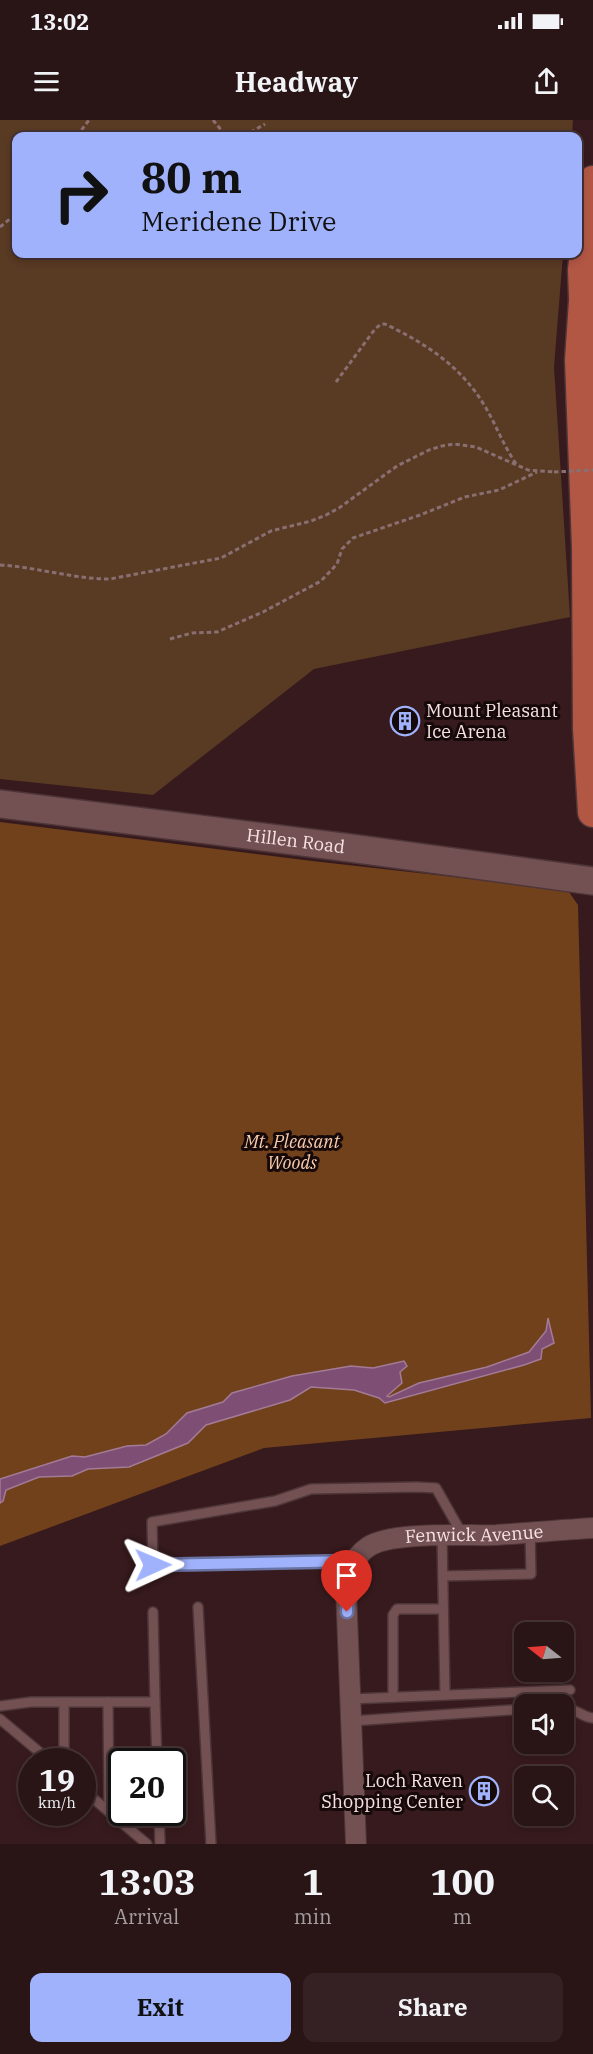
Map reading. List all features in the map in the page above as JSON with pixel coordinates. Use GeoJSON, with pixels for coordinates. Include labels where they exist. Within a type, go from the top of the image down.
{"type":"FeatureCollection","features":[{"type":"Feature","properties":{"kind":"main road"},"geometry":{"type":"LineString","coordinates":[[593,181],[583,270],[588,288],[580,370],[587,547],[588,728],[593,812]]}},
{"type":"Feature","properties":{"kind":"street","name":"Hillen Road"},"geometry":{"type":"LineString","coordinates":[[0,804],[362,849],[593,881]]}},
{"type":"Feature","properties":{"kind":"street","name":"Fenwick Avenue"},"geometry":{"type":"LineString","coordinates":[[357,1557],[370,1545],[387,1540],[593,1528]]}},
{"type":"Feature","properties":{"kind":"street"},"geometry":{"type":"LineString","coordinates":[[356,1844],[346,1590],[348,1573],[357,1557]]}},
{"type":"Feature","properties":{"kind":"lane"},"geometry":{"type":"LineString","coordinates":[[357,1557],[153,1565],[152,1522],[275,1501],[311,1489],[417,1487],[436,1488],[463,1535]]}},
{"type":"Feature","properties":{"kind":"lane"},"geometry":{"type":"LineString","coordinates":[[443,1576],[531,1574],[530,1532]]}},
{"type":"Feature","properties":{"kind":"lane"},"geometry":{"type":"LineString","coordinates":[[442,1535],[445,1695]]}},
{"type":"Feature","properties":{"kind":"lane"},"geometry":{"type":"LineString","coordinates":[[198,1607],[211,1844]]}},
{"type":"Feature","properties":{"kind":"lane"},"geometry":{"type":"LineString","coordinates":[[393,1697],[393,1615],[397,1609],[443,1609]]}},
{"type":"Feature","properties":{"kind":"lane"},"geometry":{"type":"LineString","coordinates":[[153,1612],[157,1748]]}},
{"type":"Feature","properties":{"kind":"lane"},"geometry":{"type":"LineString","coordinates":[[351,1699],[570,1690]]}},
{"type":"Feature","properties":{"kind":"lane"},"geometry":{"type":"LineString","coordinates":[[0,1706],[31,1702],[155,1702]]}},
{"type":"Feature","properties":{"kind":"lane"},"geometry":{"type":"LineString","coordinates":[[64,1702],[64,1748]]}},
{"type":"Feature","properties":{"kind":"lane"},"geometry":{"type":"LineString","coordinates":[[108,1702],[108,1748]]}},
{"type":"Feature","properties":{"kind":"lane"},"geometry":{"type":"LineString","coordinates":[[352,1721],[514,1710]]}},
{"type":"Feature","properties":{"kind":"lane"},"geometry":{"type":"LineString","coordinates":[[574,1710],[593,1718]]}},
{"type":"Feature","properties":{"kind":"lane"},"geometry":{"type":"LineString","coordinates":[[0,1719],[35,1748]]}},
{"type":"Feature","properties":{"kind":"lane"},"geometry":{"type":"LineString","coordinates":[[96,1801],[108,1811]]}},
{"type":"Feature","properties":{"kind":"lane"},"geometry":{"type":"LineString","coordinates":[[126,1826],[147,1844]]}},
{"type":"Feature","properties":{"kind":"lane"},"geometry":{"type":"LineString","coordinates":[[159,1826],[160,1844]]}},
{"type":"Feature","properties":{"kind":"path"},"geometry":{"type":"LineString","coordinates":[[213,120],[223,132]]}},
{"type":"Feature","properties":{"kind":"path"},"geometry":{"type":"LineString","coordinates":[[251,132],[265,124]]}},
{"type":"Feature","properties":{"kind":"path"},"geometry":{"type":"LineString","coordinates":[[336,382],[377,326],[381,324],[388,326],[436,353],[453,365],[467,380],[518,466]]}},
{"type":"Feature","properties":{"kind":"path"},"geometry":{"type":"LineString","coordinates":[[0,565],[110,579],[206,561],[228,555],[271,531],[326,515],[389,471],[429,450],[454,444],[483,450],[518,466],[538,471],[593,470]]}},
{"type":"Feature","properties":{"kind":"path"},"geometry":{"type":"LineString","coordinates":[[170,639],[192,633],[217,632],[263,612],[321,581],[337,564],[342,549],[353,538],[465,497],[499,490],[538,471]]}},
{"type":"Feature","properties":{"kind":"shaded area"},"geometry":{"type":"Polygon","coordinates":[[[0,120],[573,120],[572,132],[12,132],[12,258],[563,258],[554,367],[570,617],[314,669],[153,795],[0,779],[0,120]]]}},
{"type":"Feature","properties":{"kind":"shaded area"},"geometry":{"type":"Polygon","coordinates":[[[548,1318],[554,1343],[542,1349],[541,1359],[524,1365],[385,1403],[379,1398],[354,1390],[311,1387],[290,1400],[206,1425],[188,1443],[129,1467],[88,1469],[72,1476],[39,1477],[6,1490],[3,1501],[0,1503],[0,1479],[72,1456],[85,1457],[127,1446],[146,1445],[166,1434],[187,1413],[223,1402],[232,1393],[292,1376],[351,1366],[373,1368],[404,1361],[407,1366],[400,1372],[402,1383],[387,1396],[389,1397],[419,1383],[487,1367],[529,1352],[546,1331],[548,1318]]]}},
{"type":"Feature","properties":{"kind":"green space","name":"Mt. Pleasant Woods"},"geometry":{"type":"Polygon","coordinates":[[[0,822],[544,887],[569,892],[578,905],[591,1418],[264,1448],[0,1546],[0,822]]]}},
{"type":"Feature","properties":{"kind":"place","name":"Mount Pleasant Ice Arena"},"geometry":{"type":"Point","coordinates":[405,721]}},
{"type":"Feature","properties":{"kind":"place","name":"Loch Raven Shopping Center"},"geometry":{"type":"Point","coordinates":[484,1791]}},
{"type":"Feature","properties":{"kind":"route"},"geometry":{"type":"LineString","coordinates":[[153,1565],[353,1561],[348,1573],[347,1612]]}}]}
